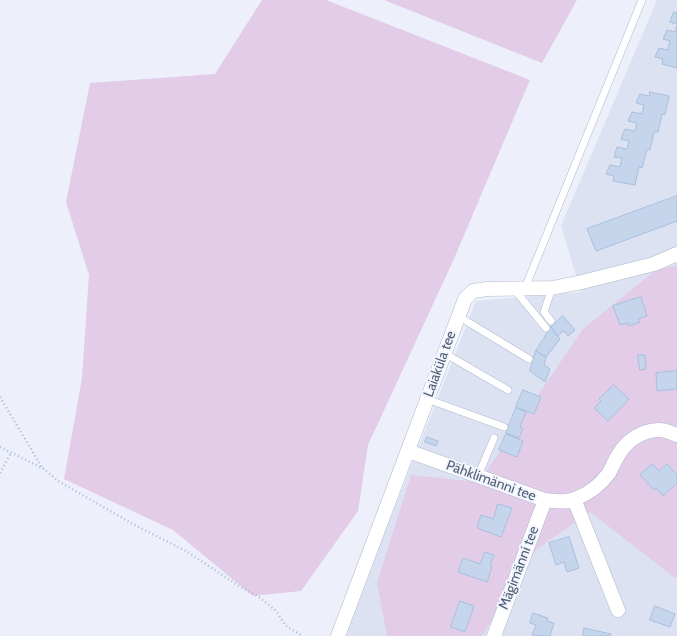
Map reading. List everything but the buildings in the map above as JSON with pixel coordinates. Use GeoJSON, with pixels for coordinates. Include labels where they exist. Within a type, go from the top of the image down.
{"type":"FeatureCollection","features":[{"type":"Feature","properties":{"kind":"street","name":"Laiaküla tee"},"geometry":{"type":"LineString","coordinates":[[338,636],[465,299],[473,291],[487,289],[552,288],[612,276],[654,264],[677,254]]}},
{"type":"Feature","properties":{"kind":"street","name":"Pähklimänni tee"},"geometry":{"type":"LineString","coordinates":[[408,451],[545,500],[561,501],[574,499],[589,492],[600,483],[608,473],[619,452],[635,437],[646,432],[660,430],[677,435]]}},
{"type":"Feature","properties":{"kind":"street"},"geometry":{"type":"LineString","coordinates":[[574,499],[618,610]]}},
{"type":"Feature","properties":{"kind":"street","name":"Mägimänni tee"},"geometry":{"type":"LineString","coordinates":[[494,636],[545,500]]}},
{"type":"Feature","properties":{"kind":"lane"},"geometry":{"type":"LineString","coordinates":[[546,328],[519,288],[642,0]]}},
{"type":"Feature","properties":{"kind":"lane"},"geometry":{"type":"LineString","coordinates":[[551,321],[544,312],[552,288]]}},
{"type":"Feature","properties":{"kind":"lane"},"geometry":{"type":"LineString","coordinates":[[458,316],[529,359]]}},
{"type":"Feature","properties":{"kind":"lane"},"geometry":{"type":"LineString","coordinates":[[444,353],[508,390]]}},
{"type":"Feature","properties":{"kind":"lane"},"geometry":{"type":"LineString","coordinates":[[427,399],[504,427]]}},
{"type":"Feature","properties":{"kind":"lane"},"geometry":{"type":"LineString","coordinates":[[478,476],[494,438]]}},
{"type":"Feature","properties":{"kind":"path"},"geometry":{"type":"LineString","coordinates":[[0,397],[44,469]]}},
{"type":"Feature","properties":{"kind":"path"},"geometry":{"type":"LineString","coordinates":[[0,447],[44,469],[58,481],[131,523],[186,551],[239,586],[259,597],[276,611],[286,626],[303,636]]}},
{"type":"Feature","properties":{"kind":"path"},"geometry":{"type":"LineString","coordinates":[[0,473],[11,453]]}},
{"type":"Feature","properties":{"kind":"shaded area"},"geometry":{"type":"Polygon","coordinates":[[[262,0],[326,0],[530,80],[453,261],[368,445],[358,511],[301,591],[253,596],[173,530],[64,479],[82,378],[89,275],[66,202],[90,83],[215,74],[262,0]]]}},
{"type":"Feature","properties":{"kind":"shaded area"},"geometry":{"type":"Polygon","coordinates":[[[384,0],[577,0],[542,63],[384,0]]]}},
{"type":"Feature","properties":{"kind":"shaded area"},"geometry":{"type":"Polygon","coordinates":[[[657,0],[677,0],[677,636],[344,636],[476,301],[581,292],[561,226],[657,0]]]}},
{"type":"Feature","properties":{"kind":"shaded area"},"geometry":{"type":"Polygon","coordinates":[[[677,266],[677,577],[675,578],[590,512],[537,549],[482,636],[387,636],[377,583],[411,475],[479,482],[583,329],[657,269],[677,266]]]}}]}
